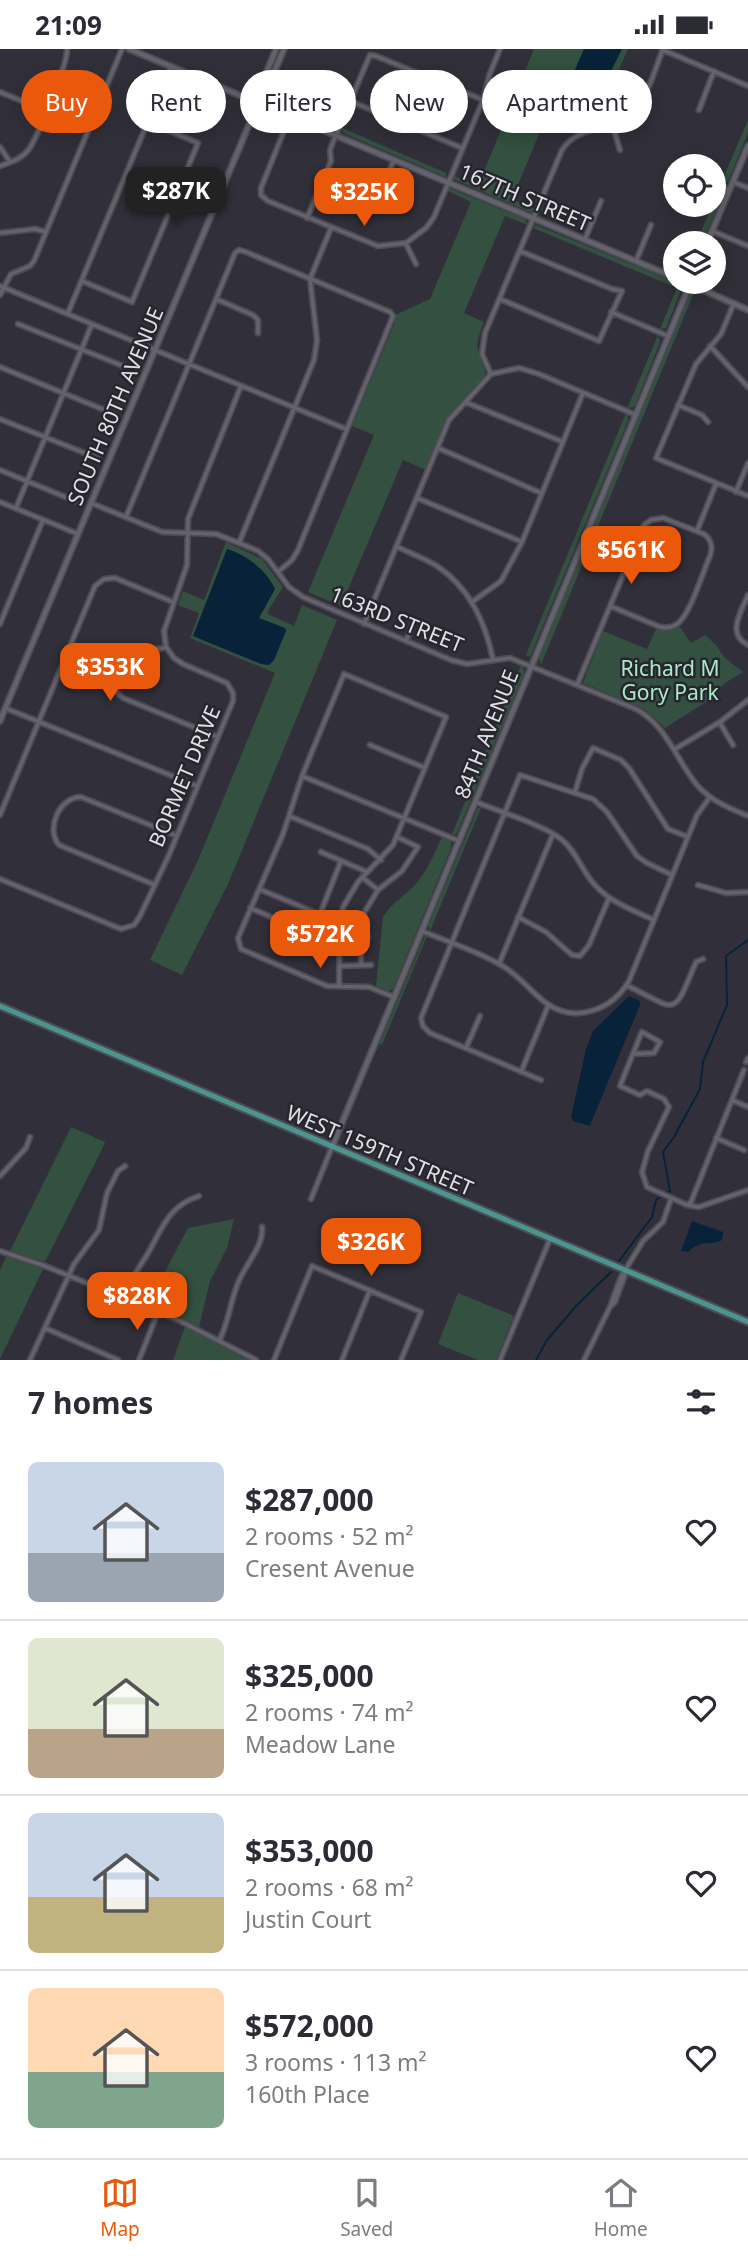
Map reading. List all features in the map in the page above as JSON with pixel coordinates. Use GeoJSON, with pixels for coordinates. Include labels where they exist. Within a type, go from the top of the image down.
{"type":"FeatureCollection","features":[{"type":"Feature","properties":{"kind":"main road","name":"WEST 159TH STREET"},"geometry":{"type":"LineString","coordinates":[[0,1006],[748,1322]]}},
{"type":"Feature","properties":{"kind":"street"},"geometry":{"type":"LineString","coordinates":[[62,70],[67,49]]}},
{"type":"Feature","properties":{"kind":"street"},"geometry":{"type":"LineString","coordinates":[[0,295],[11,274],[30,266],[34,261],[122,49]]}},
{"type":"Feature","properties":{"kind":"street","name":"167TH STREET"},"geometry":{"type":"LineString","coordinates":[[129,49],[140,51],[240,95]]}},
{"type":"Feature","properties":{"kind":"street","name":"SOUTH 80TH AVENUE"},"geometry":{"type":"LineString","coordinates":[[267,70],[276,49]]}},
{"type":"Feature","properties":{"kind":"street","name":"SOUTH 80TH AVENUE"},"geometry":{"type":"LineString","coordinates":[[275,70],[284,49]]}},
{"type":"Feature","properties":{"kind":"street"},"geometry":{"type":"LineString","coordinates":[[491,70],[500,49]]}},
{"type":"Feature","properties":{"kind":"street"},"geometry":{"type":"LineString","coordinates":[[652,74],[663,49],[748,86]]}},
{"type":"Feature","properties":{"kind":"street"},"geometry":{"type":"LineString","coordinates":[[283,133],[261,188],[261,195],[268,201],[307,218],[378,246],[406,243],[434,217],[482,100],[372,55],[368,58],[356,87]]}},
{"type":"Feature","properties":{"kind":"street"},"geometry":{"type":"LineString","coordinates":[[169,70],[171,66]]}},
{"type":"Feature","properties":{"kind":"street"},"geometry":{"type":"LineString","coordinates":[[699,110],[715,71]]}},
{"type":"Feature","properties":{"kind":"street"},"geometry":{"type":"LineString","coordinates":[[0,92],[21,101]]}},
{"type":"Feature","properties":{"kind":"street"},"geometry":{"type":"LineString","coordinates":[[356,104],[462,148]]}},
{"type":"Feature","properties":{"kind":"street"},"geometry":{"type":"LineString","coordinates":[[0,166],[19,158],[27,151],[36,133]]}},
{"type":"Feature","properties":{"kind":"street"},"geometry":{"type":"LineString","coordinates":[[68,314],[143,133]]}},
{"type":"Feature","properties":{"kind":"street"},"geometry":{"type":"LineString","coordinates":[[82,281],[132,302],[198,143],[174,133]]}},
{"type":"Feature","properties":{"kind":"street","name":"SOUTH 80TH AVENUE"},"geometry":{"type":"LineString","coordinates":[[0,721],[245,133]]}},
{"type":"Feature","properties":{"kind":"street","name":"167TH STREET"},"geometry":{"type":"LineString","coordinates":[[331,133],[663,272]]}},
{"type":"Feature","properties":{"kind":"street"},"geometry":{"type":"LineString","coordinates":[[491,374],[484,362],[482,348],[500,299],[561,154],[568,142],[580,133]]}},
{"type":"Feature","properties":{"kind":"street"},"geometry":{"type":"LineString","coordinates":[[615,133],[620,149]]}},
{"type":"Feature","properties":{"kind":"street"},"geometry":{"type":"LineString","coordinates":[[307,218],[331,161],[330,150],[336,135]]}},
{"type":"Feature","properties":{"kind":"street"},"geometry":{"type":"LineString","coordinates":[[712,231],[748,146]]}},
{"type":"Feature","properties":{"kind":"street"},"geometry":{"type":"LineString","coordinates":[[0,147],[10,162]]}},
{"type":"Feature","properties":{"kind":"street"},"geometry":{"type":"LineString","coordinates":[[381,190],[394,159]]}},
{"type":"Feature","properties":{"kind":"street"},"geometry":{"type":"LineString","coordinates":[[733,182],[748,188]]}},
{"type":"Feature","properties":{"kind":"street"},"geometry":{"type":"LineString","coordinates":[[584,239],[601,201]]}},
{"type":"Feature","properties":{"kind":"street"},"geometry":{"type":"LineString","coordinates":[[636,261],[651,225]]}},
{"type":"Feature","properties":{"kind":"street"},"geometry":{"type":"LineString","coordinates":[[239,543],[314,360],[317,340],[310,279],[331,228]]}},
{"type":"Feature","properties":{"kind":"street"},"geometry":{"type":"LineString","coordinates":[[0,233],[35,229],[46,232]]}},
{"type":"Feature","properties":{"kind":"street"},"geometry":{"type":"LineString","coordinates":[[726,237],[748,246]]}},
{"type":"Feature","properties":{"kind":"street"},"geometry":{"type":"LineString","coordinates":[[406,243],[415,264]]}},
{"type":"Feature","properties":{"kind":"street"},"geometry":{"type":"LineString","coordinates":[[126,517],[235,253],[239,250],[392,315],[393,319],[298,550],[292,560],[278,572]]}},
{"type":"Feature","properties":{"kind":"street"},"geometry":{"type":"LineString","coordinates":[[500,299],[599,341],[622,291],[520,251]]}},
{"type":"Feature","properties":{"kind":"street"},"geometry":{"type":"LineString","coordinates":[[2,287],[346,429]]}},
{"type":"Feature","properties":{"kind":"street","name":"84TH AVENUE"},"geometry":{"type":"LineString","coordinates":[[311,1199],[684,294]]}},
{"type":"Feature","properties":{"kind":"street"},"geometry":{"type":"LineString","coordinates":[[715,294],[748,310]]}},
{"type":"Feature","properties":{"kind":"street"},"geometry":{"type":"LineString","coordinates":[[216,299],[253,315],[258,320],[258,333]]}},
{"type":"Feature","properties":{"kind":"street"},"geometry":{"type":"LineString","coordinates":[[734,303],[721,334],[698,359],[656,458],[748,496]]}},
{"type":"Feature","properties":{"kind":"street"},"geometry":{"type":"LineString","coordinates":[[611,312],[668,336]]}},
{"type":"Feature","properties":{"kind":"street"},"geometry":{"type":"LineString","coordinates":[[18,324],[132,370]]}},
{"type":"Feature","properties":{"kind":"street"},"geometry":{"type":"LineString","coordinates":[[16,508],[92,324]]}},
{"type":"Feature","properties":{"kind":"street"},"geometry":{"type":"LineString","coordinates":[[710,346],[748,387]]}},
{"type":"Feature","properties":{"kind":"street"},"geometry":{"type":"LineString","coordinates":[[1,367],[114,414]]}},
{"type":"Feature","properties":{"kind":"street"},"geometry":{"type":"LineString","coordinates":[[364,624],[449,420],[491,374],[519,368],[636,415]]}},
{"type":"Feature","properties":{"kind":"street"},"geometry":{"type":"LineString","coordinates":[[218,737],[123,698],[115,689],[114,676],[127,650],[138,647],[155,651],[166,647],[164,631],[187,565],[188,520],[241,386]]}},
{"type":"Feature","properties":{"kind":"street"},"geometry":{"type":"LineString","coordinates":[[472,602],[501,581],[522,542],[583,393]]}},
{"type":"Feature","properties":{"kind":"street"},"geometry":{"type":"LineString","coordinates":[[464,401],[564,442]]}},
{"type":"Feature","properties":{"kind":"street"},"geometry":{"type":"LineString","coordinates":[[678,405],[702,415],[708,422]]}},
{"type":"Feature","properties":{"kind":"street"},"geometry":{"type":"LineString","coordinates":[[0,419],[97,459]]}},
{"type":"Feature","properties":{"kind":"street"},"geometry":{"type":"LineString","coordinates":[[438,448],[541,493]]}},
{"type":"Feature","properties":{"kind":"street"},"geometry":{"type":"LineString","coordinates":[[736,492],[748,463]]}},
{"type":"Feature","properties":{"kind":"street"},"geometry":{"type":"LineString","coordinates":[[0,470],[75,501]]}},
{"type":"Feature","properties":{"kind":"street"},"geometry":{"type":"LineString","coordinates":[[696,531],[716,483]]}},
{"type":"Feature","properties":{"kind":"street"},"geometry":{"type":"LineString","coordinates":[[417,498],[522,542]]}},
{"type":"Feature","properties":{"kind":"street"},"geometry":{"type":"LineString","coordinates":[[0,502],[78,534]]}},
{"type":"Feature","properties":{"kind":"street","name":"163RD STREET"},"geometry":{"type":"LineString","coordinates":[[91,503],[162,532],[216,534],[239,543],[263,555],[299,595],[458,662],[467,664],[510,658],[643,713],[659,726],[692,778],[710,797],[748,816]]}},
{"type":"Feature","properties":{"kind":"street"},"geometry":{"type":"LineString","coordinates":[[578,685],[629,558],[642,529],[651,520],[668,519],[707,536],[712,549],[684,618],[676,625],[660,627],[610,606]]}},
{"type":"Feature","properties":{"kind":"street"},"geometry":{"type":"LineString","coordinates":[[0,624],[43,520]]}},
{"type":"Feature","properties":{"kind":"street"},"geometry":{"type":"LineString","coordinates":[[396,546],[436,566],[456,582],[472,602],[487,633],[493,659]]}},
{"type":"Feature","properties":{"kind":"street"},"geometry":{"type":"LineString","coordinates":[[629,558],[650,567]]}},
{"type":"Feature","properties":{"kind":"street"},"geometry":{"type":"LineString","coordinates":[[0,815],[94,589],[100,581],[115,578],[173,602]]}},
{"type":"Feature","properties":{"kind":"street"},"geometry":{"type":"LineString","coordinates":[[748,595],[736,627],[738,637],[748,645]]}},
{"type":"Feature","properties":{"kind":"street"},"geometry":{"type":"LineString","coordinates":[[406,641],[413,623]]}},
{"type":"Feature","properties":{"kind":"street","name":"BORMET DRIVE"},"geometry":{"type":"LineString","coordinates":[[0,879],[116,927],[130,927],[140,916],[177,837],[233,701],[231,689],[223,681],[180,663],[166,647]]}},
{"type":"Feature","properties":{"kind":"street"},"geometry":{"type":"LineString","coordinates":[[339,986],[340,923],[347,899],[362,877],[390,850],[446,717],[344,674],[302,776],[283,834],[237,938],[241,949],[327,986],[369,987],[394,997]]}},
{"type":"Feature","properties":{"kind":"street"},"geometry":{"type":"LineString","coordinates":[[675,749],[720,722],[748,700]]}},
{"type":"Feature","properties":{"kind":"street"},"geometry":{"type":"LineString","coordinates":[[5,708],[197,786]]}},
{"type":"Feature","properties":{"kind":"street"},"geometry":{"type":"LineString","coordinates":[[720,722],[733,745]]}},
{"type":"Feature","properties":{"kind":"street"},"geometry":{"type":"LineString","coordinates":[[370,745],[425,768]]}},
{"type":"Feature","properties":{"kind":"street"},"geometry":{"type":"LineString","coordinates":[[575,792],[582,769],[593,748],[621,760],[629,768],[668,829],[688,837]]}},
{"type":"Feature","properties":{"kind":"street"},"geometry":{"type":"LineString","coordinates":[[541,1080],[430,1033],[421,1020],[520,775],[593,799],[642,860],[672,875]]}},
{"type":"Feature","properties":{"kind":"street"},"geometry":{"type":"LineString","coordinates":[[302,776],[459,841]]}},
{"type":"Feature","properties":{"kind":"street"},"geometry":{"type":"LineString","coordinates":[[155,885],[59,845],[52,830],[62,806],[69,799],[81,797],[177,837]]}},
{"type":"Feature","properties":{"kind":"street"},"geometry":{"type":"LineString","coordinates":[[422,931],[499,964],[524,981],[548,1005],[572,1013],[591,1011],[610,1003],[626,985],[688,837],[710,797]]}},
{"type":"Feature","properties":{"kind":"street"},"geometry":{"type":"LineString","coordinates":[[476,802],[553,834],[572,850],[589,877],[609,898],[654,920]]}},
{"type":"Feature","properties":{"kind":"street"},"geometry":{"type":"LineString","coordinates":[[288,815],[368,849],[381,860]]}},
{"type":"Feature","properties":{"kind":"street"},"geometry":{"type":"LineString","coordinates":[[499,964],[553,834]]}},
{"type":"Feature","properties":{"kind":"street"},"geometry":{"type":"LineString","coordinates":[[361,965],[361,936],[365,913],[378,890],[402,871],[418,847],[397,837]]}},
{"type":"Feature","properties":{"kind":"street"},"geometry":{"type":"LineString","coordinates":[[321,852],[367,872]]}},
{"type":"Feature","properties":{"kind":"street"},"geometry":{"type":"LineString","coordinates":[[320,914],[341,861]]}},
{"type":"Feature","properties":{"kind":"street"},"geometry":{"type":"LineString","coordinates":[[362,877],[378,890]]}},
{"type":"Feature","properties":{"kind":"street"},"geometry":{"type":"LineString","coordinates":[[698,885],[726,893],[748,891]]}},
{"type":"Feature","properties":{"kind":"street"},"geometry":{"type":"LineString","coordinates":[[259,889],[340,923]]}},
{"type":"Feature","properties":{"kind":"street"},"geometry":{"type":"LineString","coordinates":[[518,917],[546,932],[572,955],[583,954],[609,898]]}},
{"type":"Feature","properties":{"kind":"street"},"geometry":{"type":"LineString","coordinates":[[250,908],[321,938],[368,937]]}},
{"type":"Feature","properties":{"kind":"street"},"geometry":{"type":"LineString","coordinates":[[626,985],[663,1006],[674,1005],[680,999],[696,962],[703,959]]}},
{"type":"Feature","properties":{"kind":"street"},"geometry":{"type":"LineString","coordinates":[[340,966],[371,965]]}},
{"type":"Feature","properties":{"kind":"street"},"geometry":{"type":"LineString","coordinates":[[521,1072],[548,1005]]}},
{"type":"Feature","properties":{"kind":"street"},"geometry":{"type":"LineString","coordinates":[[466,1048],[480,1016]]}},
{"type":"Feature","properties":{"kind":"street"},"geometry":{"type":"LineString","coordinates":[[633,1054],[654,1053],[660,1042],[642,1032],[633,1054],[620,1086],[640,1095],[647,1091],[664,1099],[669,1107],[648,1151],[642,1172],[646,1187],[671,1199],[699,1207],[748,1190]]}},
{"type":"Feature","properties":{"kind":"street"},"geometry":{"type":"LineString","coordinates":[[687,1205],[691,1202],[744,1070]]}},
{"type":"Feature","properties":{"kind":"street"},"geometry":{"type":"LineString","coordinates":[[732,1100],[748,1107]]}},
{"type":"Feature","properties":{"kind":"street"},"geometry":{"type":"LineString","coordinates":[[0,1177],[26,1148],[30,1137]]}},
{"type":"Feature","properties":{"kind":"street"},"geometry":{"type":"LineString","coordinates":[[716,1138],[744,1150]]}},
{"type":"Feature","properties":{"kind":"street"},"geometry":{"type":"LineString","coordinates":[[30,1360],[76,1261],[99,1230],[107,1192],[118,1171],[125,1166]]}},
{"type":"Feature","properties":{"kind":"street"},"geometry":{"type":"LineString","coordinates":[[123,1298],[164,1220],[188,1199],[200,1196]]}},
{"type":"Feature","properties":{"kind":"street"},"geometry":{"type":"LineString","coordinates":[[584,1360],[615,1302],[626,1271],[643,1241],[663,1222],[671,1199]]}},
{"type":"Feature","properties":{"kind":"street"},"geometry":{"type":"LineString","coordinates":[[219,1341],[227,1325],[239,1281],[263,1235],[262,1227]]}},
{"type":"Feature","properties":{"kind":"street"},"geometry":{"type":"LineString","coordinates":[[500,1360],[550,1239]]}},
{"type":"Feature","properties":{"kind":"street"},"geometry":{"type":"LineString","coordinates":[[0,1251],[158,1312],[256,1360]]}},
{"type":"Feature","properties":{"kind":"street"},"geometry":{"type":"LineString","coordinates":[[274,1360],[312,1266],[421,1312],[402,1360]]}},
{"type":"Feature","properties":{"kind":"street"},"geometry":{"type":"LineString","coordinates":[[342,1360],[370,1290]]}},
{"type":"Feature","properties":{"kind":"street"},"geometry":{"type":"LineString","coordinates":[[139,1360],[158,1312]]}},
{"type":"Feature","properties":{"kind":"street"},"geometry":{"type":"LineString","coordinates":[[45,1328],[118,1360]]}},
{"type":"Feature","properties":{"kind":"green space"},"geometry":{"type":"Polygon","coordinates":[[[534,49],[628,49],[619,70],[525,70],[534,49]]]}},
{"type":"Feature","properties":{"kind":"green space"},"geometry":{"type":"Polygon","coordinates":[[[748,120],[748,133],[726,182],[726,171],[748,120]]]}},
{"type":"Feature","properties":{"kind":"green space"},"geometry":{"type":"Polygon","coordinates":[[[343,133],[354,133],[446,173],[446,177],[343,133]]]}},
{"type":"Feature","properties":{"kind":"green space"},"geometry":{"type":"Polygon","coordinates":[[[500,133],[539,133],[512,199],[535,209],[530,212],[453,179],[454,176],[478,186],[500,133]]]}},
{"type":"Feature","properties":{"kind":"green space"},"geometry":{"type":"Polygon","coordinates":[[[449,188],[525,219],[528,225],[505,216],[464,313],[484,322],[478,345],[486,375],[450,416],[426,470],[403,460],[341,606],[308,592],[374,435],[352,426],[395,322],[395,315],[430,299],[471,202],[448,191],[449,188]]]}},
{"type":"Feature","properties":{"kind":"green space"},"geometry":{"type":"Polygon","coordinates":[[[707,217],[713,217],[707,231],[701,231],[707,217]]]}},
{"type":"Feature","properties":{"kind":"green space"},"geometry":{"type":"Polygon","coordinates":[[[536,225],[663,277],[663,282],[533,228],[536,225]]]}},
{"type":"Feature","properties":{"kind":"green space"},"geometry":{"type":"Polygon","coordinates":[[[675,294],[679,294],[666,328],[660,329],[675,294]]]}},
{"type":"Feature","properties":{"kind":"green space"},"geometry":{"type":"Polygon","coordinates":[[[690,294],[693,294],[541,665],[539,658],[690,294]]]}},
{"type":"Feature","properties":{"kind":"green space"},"geometry":{"type":"Polygon","coordinates":[[[658,335],[660,342],[635,406],[627,409],[658,335]]]}},
{"type":"Feature","properties":{"kind":"green space"},"geometry":{"type":"Polygon","coordinates":[[[626,413],[628,421],[530,657],[526,655],[626,413]]]}},
{"type":"Feature","properties":{"kind":"green space"},"geometry":{"type":"Polygon","coordinates":[[[226,542],[262,559],[283,587],[268,614],[294,626],[302,605],[337,620],[228,884],[182,975],[150,960],[199,858],[275,673],[190,638],[199,613],[178,605],[183,591],[204,600],[226,542]]]}},
{"type":"Feature","properties":{"kind":"green space","name":"Richard M Gory Park"},"geometry":{"type":"Polygon","coordinates":[[[680,627],[691,643],[705,635],[725,658],[743,672],[725,683],[709,700],[665,728],[644,709],[583,683],[603,631],[647,649],[656,629],[668,631],[680,627]]]}},
{"type":"Feature","properties":{"kind":"green space"},"geometry":{"type":"Polygon","coordinates":[[[521,665],[524,674],[454,835],[452,834],[521,665]]]}},
{"type":"Feature","properties":{"kind":"green space"},"geometry":{"type":"Polygon","coordinates":[[[478,808],[481,808],[430,931],[428,926],[478,808]]]}},
{"type":"Feature","properties":{"kind":"green space"},"geometry":{"type":"Polygon","coordinates":[[[442,837],[451,841],[451,848],[393,989],[388,991],[376,986],[383,917],[422,876],[442,837]]]}},
{"type":"Feature","properties":{"kind":"green space"},"geometry":{"type":"Polygon","coordinates":[[[425,936],[382,1045],[379,1044],[425,936]]]}},
{"type":"Feature","properties":{"kind":"green space"},"geometry":{"type":"Polygon","coordinates":[[[71,1127],[105,1142],[102,1149],[45,1262],[10,1251],[71,1127]]]}},
{"type":"Feature","properties":{"kind":"green space"},"geometry":{"type":"Polygon","coordinates":[[[234,1219],[227,1248],[210,1281],[199,1327],[148,1304],[188,1228],[234,1219]]]}},
{"type":"Feature","properties":{"kind":"green space"},"geometry":{"type":"Polygon","coordinates":[[[6,1257],[43,1269],[0,1359],[0,1270],[6,1257]]]}},
{"type":"Feature","properties":{"kind":"green space"},"geometry":{"type":"Polygon","coordinates":[[[458,1293],[514,1316],[496,1360],[478,1360],[438,1344],[458,1293]]]}},
{"type":"Feature","properties":{"kind":"green space"},"geometry":{"type":"Polygon","coordinates":[[[185,1327],[248,1360],[173,1360],[185,1327]]]}},
{"type":"Feature","properties":{"kind":"water"},"geometry":{"type":"Polygon","coordinates":[[[584,49],[622,49],[612,70],[575,70],[584,49]]]}},
{"type":"Feature","properties":{"kind":"water"},"geometry":{"type":"Polygon","coordinates":[[[227,549],[255,564],[275,589],[259,618],[285,628],[286,631],[274,660],[269,665],[193,636],[227,549]]]}},
{"type":"Feature","properties":{"kind":"water"},"geometry":{"type":"Polygon","coordinates":[[[629,996],[640,1001],[640,1005],[590,1126],[573,1121],[571,1117],[586,1049],[593,1031],[629,996]]]}},
{"type":"Feature","properties":{"kind":"water"},"geometry":{"type":"Polygon","coordinates":[[[692,1221],[723,1232],[722,1240],[698,1245],[688,1252],[681,1251],[692,1221]]]}},
{"type":"Feature","properties":{"kind":"waterway"},"geometry":{"type":"LineString","coordinates":[[666,1193],[670,1191],[663,1152],[700,1089],[703,1062],[727,1005],[726,956],[748,940]]}},
{"type":"Feature","properties":{"kind":"waterway"},"geometry":{"type":"LineString","coordinates":[[619,1261],[652,1217],[656,1200],[660,1197]]}},
{"type":"Feature","properties":{"kind":"waterway"},"geometry":{"type":"LineString","coordinates":[[536,1360],[547,1340],[577,1305],[611,1272]]}}]}
